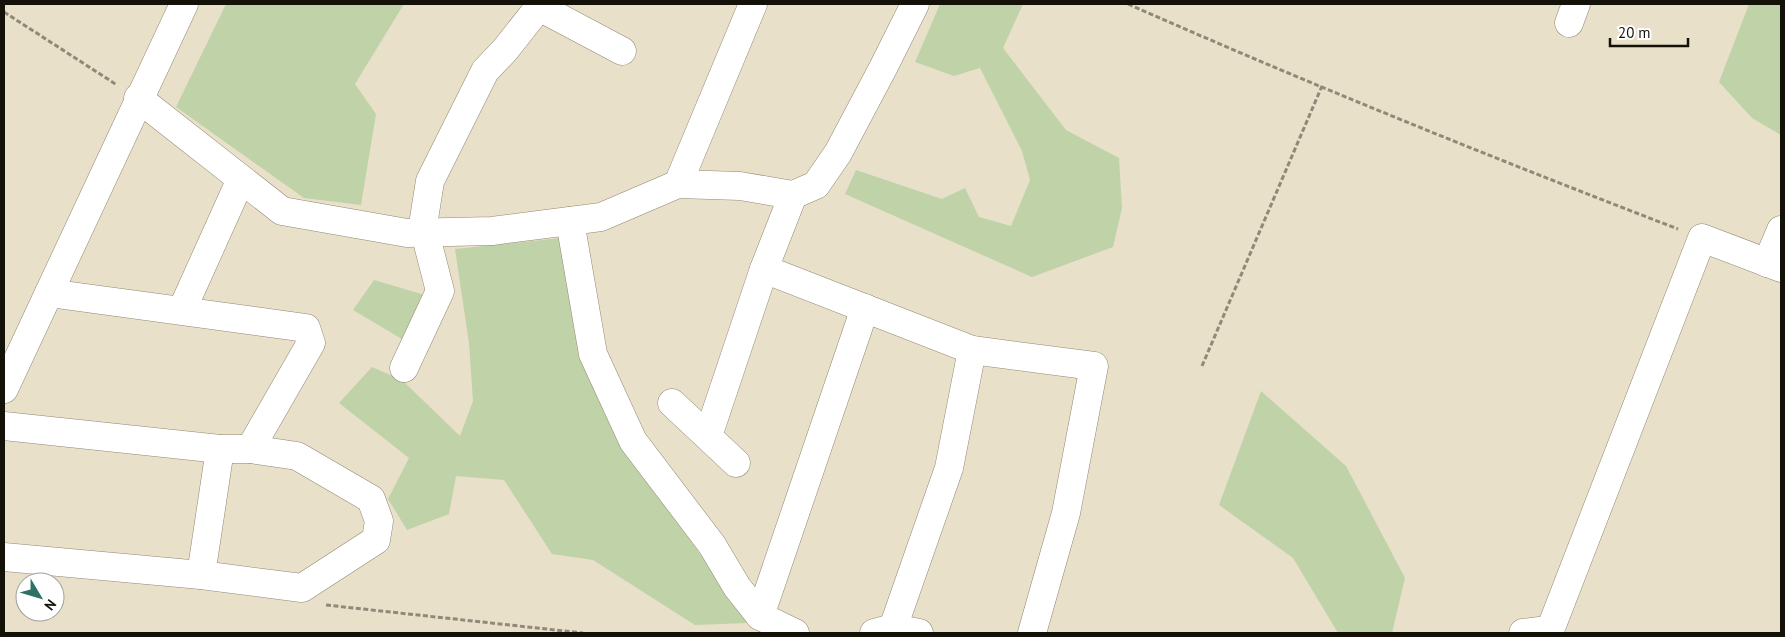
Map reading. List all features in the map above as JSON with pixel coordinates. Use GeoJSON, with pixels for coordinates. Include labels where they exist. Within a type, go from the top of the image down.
{"type":"FeatureCollection","features":[{"type":"Feature","properties":{"kind":"street"},"geometry":{"type":"LineString","coordinates":[[4,390],[138,98],[184,4]]}},
{"type":"Feature","properties":{"kind":"street"},"geometry":{"type":"LineString","coordinates":[[678,184],[753,4]]}},
{"type":"Feature","properties":{"kind":"street"},"geometry":{"type":"LineString","coordinates":[[138,98],[282,211],[407,234],[492,230],[601,217],[678,184],[740,186],[793,195],[816,185],[838,153],[916,4]]}},
{"type":"Feature","properties":{"kind":"street"},"geometry":{"type":"LineString","coordinates":[[404,368],[440,291],[422,225],[430,181],[485,71],[505,50],[539,7],[622,51]]}},
{"type":"Feature","properties":{"kind":"street"},"geometry":{"type":"LineString","coordinates":[[182,310],[241,179]]}},
{"type":"Feature","properties":{"kind":"street"},"geometry":{"type":"LineString","coordinates":[[708,436],[764,269],[793,195]]}},
{"type":"Feature","properties":{"kind":"street"},"geometry":{"type":"LineString","coordinates":[[570,221],[593,354],[633,441],[701,530],[737,587],[760,616],[795,633]]}},
{"type":"Feature","properties":{"kind":"street"},"geometry":{"type":"LineString","coordinates":[[1549,633],[1702,238],[1774,265],[1781,230]]}},
{"type":"Feature","properties":{"kind":"street"},"geometry":{"type":"LineString","coordinates":[[764,269],[972,350],[1094,366],[1066,513],[1032,633]]}},
{"type":"Feature","properties":{"kind":"street"},"geometry":{"type":"LineString","coordinates":[[48,293],[306,328],[311,343],[250,449]]}},
{"type":"Feature","properties":{"kind":"street"},"geometry":{"type":"LineString","coordinates":[[760,616],[865,308]]}},
{"type":"Feature","properties":{"kind":"street"},"geometry":{"type":"LineString","coordinates":[[895,631],[949,468],[972,350]]}},
{"type":"Feature","properties":{"kind":"street"},"geometry":{"type":"LineString","coordinates":[[672,403],[736,463]]}},
{"type":"Feature","properties":{"kind":"street"},"geometry":{"type":"LineString","coordinates":[[4,426],[220,449],[250,449],[297,456],[371,499],[379,521],[376,540],[302,588],[201,575],[4,558]]}},
{"type":"Feature","properties":{"kind":"street"},"geometry":{"type":"LineString","coordinates":[[201,575],[220,449]]}},
{"type":"Feature","properties":{"kind":"street"},"geometry":{"type":"LineString","coordinates":[[1523,633],[1540,631],[1543,633]]}},
{"type":"Feature","properties":{"kind":"path"},"geometry":{"type":"LineString","coordinates":[[1128,4],[1510,165],[1702,238]]}},
{"type":"Feature","properties":{"kind":"path"},"geometry":{"type":"LineString","coordinates":[[4,12],[138,98]]}},
{"type":"Feature","properties":{"kind":"path"},"geometry":{"type":"LineString","coordinates":[[1202,366],[1322,86]]}},
{"type":"Feature","properties":{"kind":"green space"},"geometry":{"type":"Polygon","coordinates":[[[226,4],[404,4],[355,84],[376,114],[361,205],[304,198],[176,107],[226,4]]]}},
{"type":"Feature","properties":{"kind":"green space"},"geometry":{"type":"Polygon","coordinates":[[[940,4],[1023,4],[1003,48],[1066,130],[1119,158],[1122,208],[1113,247],[1032,277],[845,194],[856,170],[942,199],[965,188],[979,217],[1011,226],[1030,180],[1022,151],[980,68],[954,76],[915,62],[940,4]]]}},
{"type":"Feature","properties":{"kind":"green space"},"geometry":{"type":"Polygon","coordinates":[[[1749,4],[1781,4],[1781,135],[1752,118],[1719,82],[1749,4]]]}},
{"type":"Feature","properties":{"kind":"green space"},"geometry":{"type":"Polygon","coordinates":[[[561,238],[651,486],[747,623],[695,625],[593,560],[552,554],[504,480],[456,476],[449,514],[407,530],[388,499],[409,458],[339,403],[372,367],[402,380],[460,436],[473,401],[469,343],[455,249],[561,238]]]}},
{"type":"Feature","properties":{"kind":"green space"},"geometry":{"type":"Polygon","coordinates":[[[374,280],[435,298],[412,345],[353,310],[374,280]]]}},
{"type":"Feature","properties":{"kind":"green space"},"geometry":{"type":"Polygon","coordinates":[[[1261,391],[1346,466],[1405,578],[1392,633],[1338,633],[1293,558],[1219,505],[1261,391]]]}}]}
